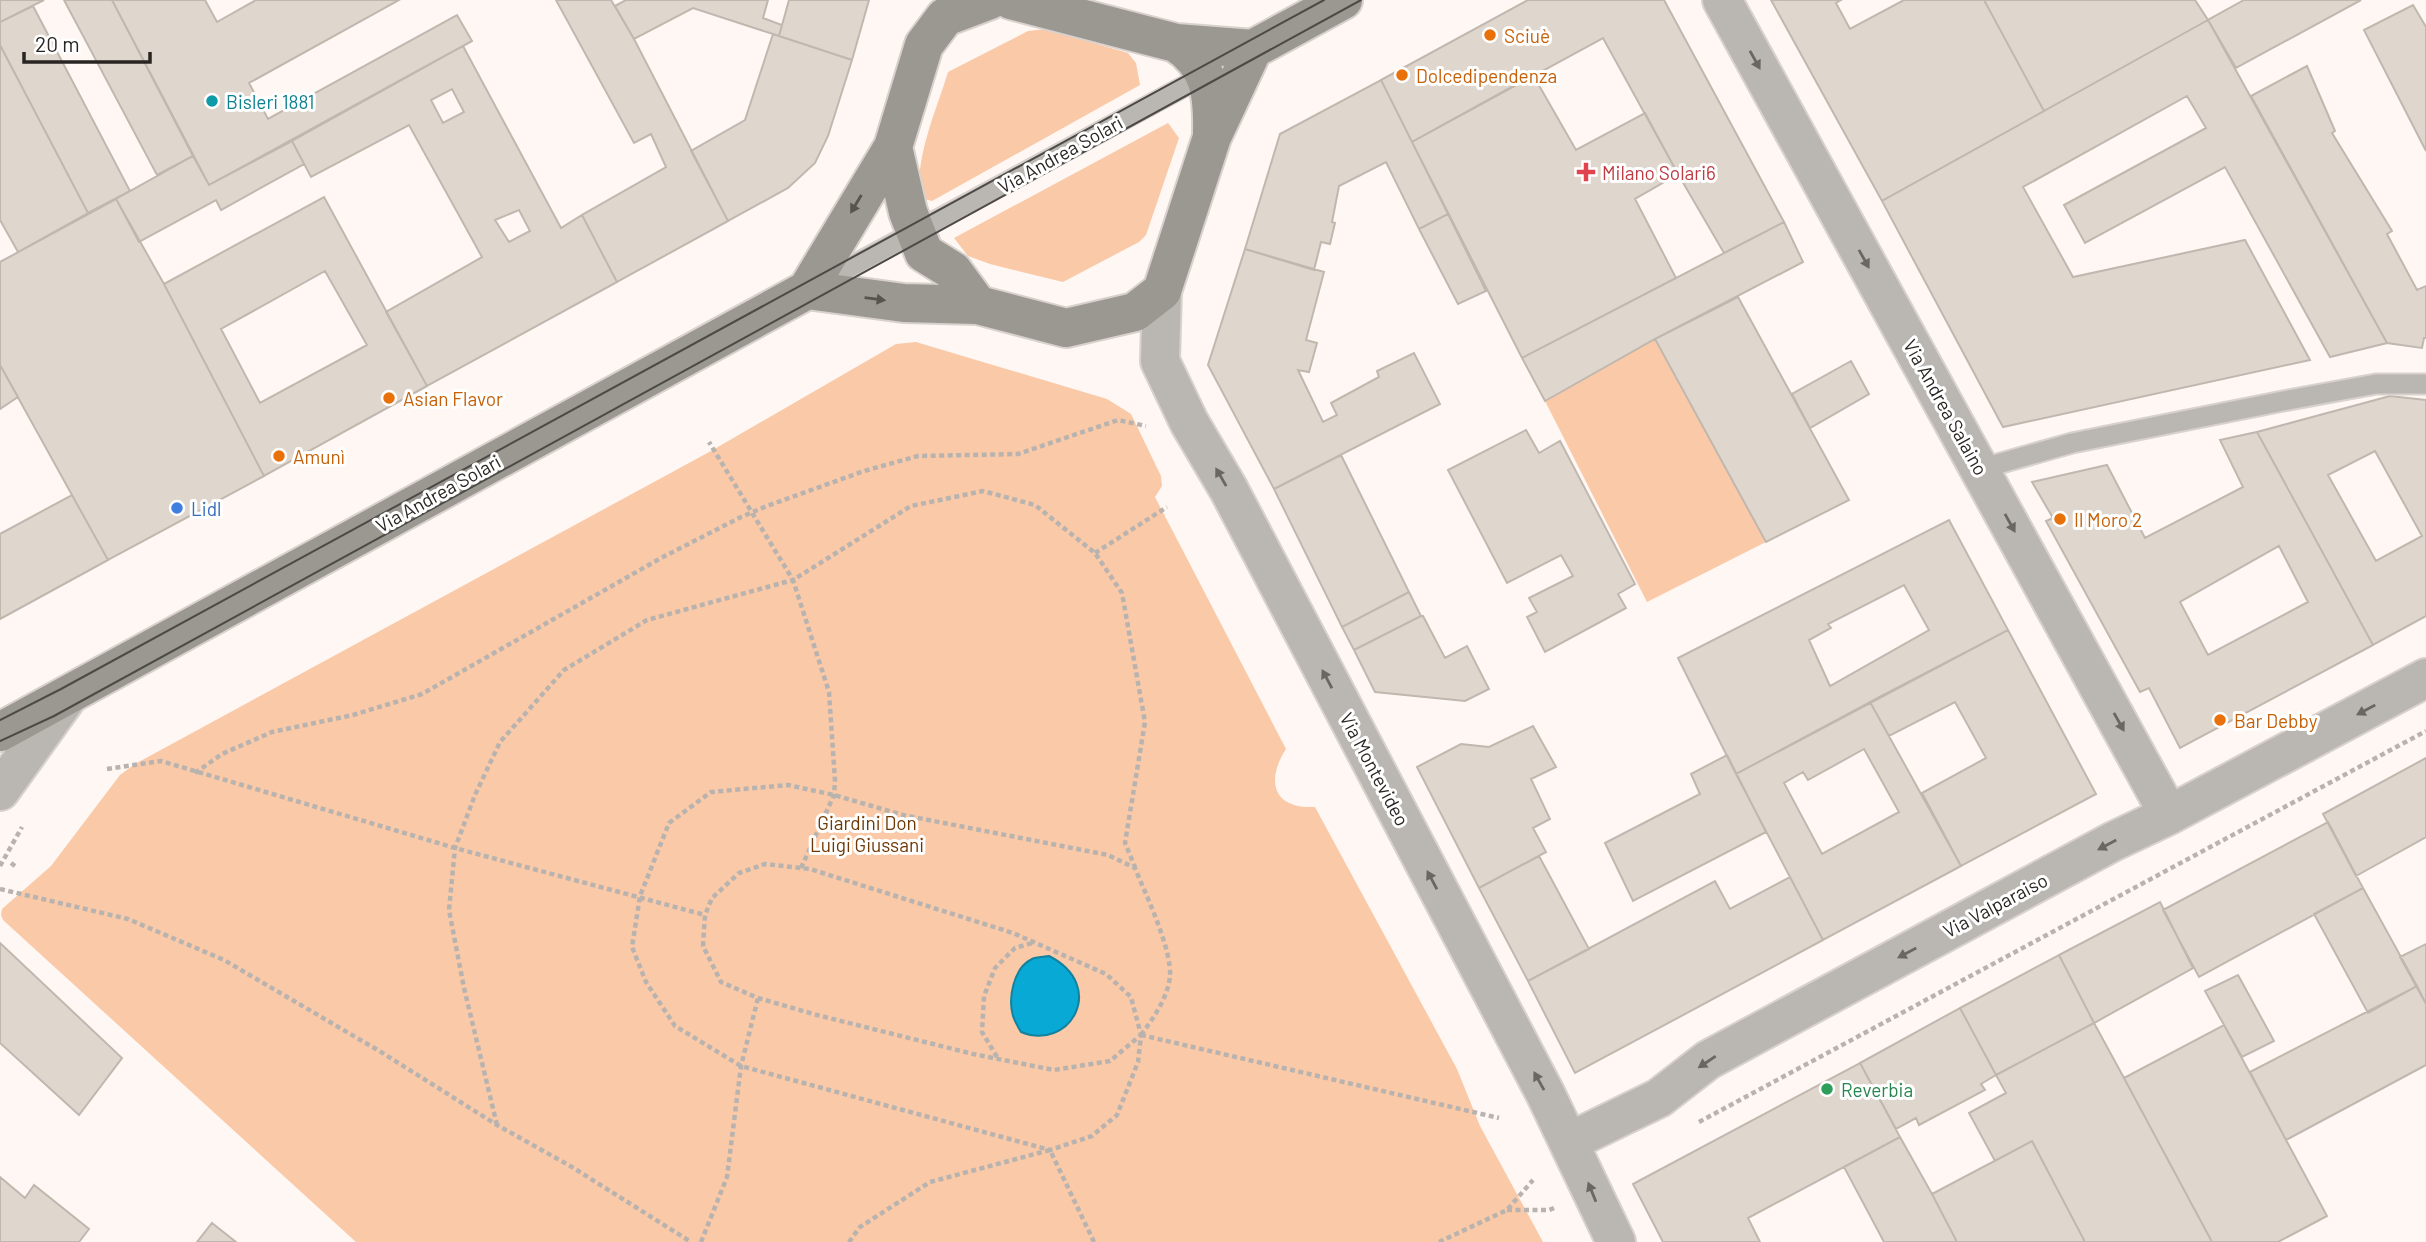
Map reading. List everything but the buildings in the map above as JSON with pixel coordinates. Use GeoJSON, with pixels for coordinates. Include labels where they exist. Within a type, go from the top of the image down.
{"type":"FeatureCollection","features":[{"type":"Feature","properties":{"kind":"street"},"geometry":{"type":"LineString","coordinates":[[974,2],[945,17],[924,45],[892,146],[807,290],[904,303],[978,305],[1066,328],[1135,312],[1162,292],[1212,137],[1253,49],[1176,43],[1011,0]]}},
{"type":"Feature","properties":{"kind":"street","name":"Via Andrea Solari"},"geometry":{"type":"LineString","coordinates":[[1253,49],[1343,0]]}},
{"type":"Feature","properties":{"kind":"street","name":"Via Andrea Salaino"},"geometry":{"type":"LineString","coordinates":[[1722,0],[2168,814]]}},
{"type":"Feature","properties":{"kind":"street"},"geometry":{"type":"LineString","coordinates":[[1176,43],[1192,53],[1205,75],[1213,101],[1212,137]]}},
{"type":"Feature","properties":{"kind":"street"},"geometry":{"type":"LineString","coordinates":[[892,146],[915,233],[924,253],[953,271],[978,305]]}},
{"type":"Feature","properties":{"kind":"street","name":"Via Andrea Solari"},"geometry":{"type":"LineString","coordinates":[[0,732],[807,290]]}},
{"type":"Feature","properties":{"kind":"street","name":"Via Montevideo"},"geometry":{"type":"LineString","coordinates":[[1162,292],[1160,361],[1171,385],[1569,1142],[1616,1242]]}},
{"type":"Feature","properties":{"kind":"street","name":"Via Valparaiso"},"geometry":{"type":"LineString","coordinates":[[1569,1142],[1659,1098],[1708,1060],[2099,849],[2426,678]]}},
{"type":"Feature","properties":{"kind":"street","name":"Via Andrea Solari"},"geometry":{"type":"LineString","coordinates":[[0,791],[68,696]]}},
{"type":"Feature","properties":{"kind":"lane","name":"Via Andrea Solari"},"geometry":{"type":"LineString","coordinates":[[807,290],[1253,49]]}},
{"type":"Feature","properties":{"kind":"lane"},"geometry":{"type":"LineString","coordinates":[[1980,469],[2072,443],[2270,404],[2376,384],[2426,384]]}},
{"type":"Feature","properties":{"kind":"path"},"geometry":{"type":"LineString","coordinates":[[195,773],[222,754],[272,732],[353,715],[422,694],[661,558],[752,513],[864,471],[918,456],[1018,454],[1118,420],[1151,428]]}},
{"type":"Feature","properties":{"kind":"path"},"geometry":{"type":"LineString","coordinates":[[709,442],[793,580],[829,692],[834,795],[801,868]]}},
{"type":"Feature","properties":{"kind":"path"},"geometry":{"type":"LineString","coordinates":[[497,1125],[464,988],[449,910],[455,848],[475,795],[500,742],[564,670],[647,620],[793,580],[911,506],[983,491],[1035,505],[1095,553],[1122,593],[1145,722],[1125,843],[1162,934],[1170,976],[1160,1008],[1141,1035],[1110,1062],[1054,1070],[817,1015],[758,998],[721,982],[703,946],[705,915],[712,898],[739,873],[765,864],[801,868],[931,906],[1013,933],[1106,974],[1131,996],[1141,1035],[1138,1062],[1117,1115],[1092,1136],[930,1182],[860,1227],[849,1242]]}},
{"type":"Feature","properties":{"kind":"path"},"geometry":{"type":"LineString","coordinates":[[1095,553],[1167,507]]}},
{"type":"Feature","properties":{"kind":"path"},"geometry":{"type":"LineString","coordinates":[[1689,1127],[2426,731]]}},
{"type":"Feature","properties":{"kind":"path"},"geometry":{"type":"LineString","coordinates":[[107,769],[161,761],[455,848],[705,915]]}},
{"type":"Feature","properties":{"kind":"path"},"geometry":{"type":"LineString","coordinates":[[1094,1242],[1050,1150],[741,1066],[675,1026],[646,982],[632,947],[640,896],[669,823],[712,792],[788,785],[903,815],[1108,855],[1135,868]]}},
{"type":"Feature","properties":{"kind":"path"},"geometry":{"type":"LineString","coordinates":[[0,889],[128,919],[224,960],[381,1052],[497,1125],[572,1167],[691,1242]]}},
{"type":"Feature","properties":{"kind":"path"},"geometry":{"type":"LineString","coordinates":[[998,1058],[982,1032],[984,996],[995,968],[1015,948],[1034,942]]}},
{"type":"Feature","properties":{"kind":"path"},"geometry":{"type":"LineString","coordinates":[[701,1242],[727,1177],[741,1066],[758,998]]}},
{"type":"Feature","properties":{"kind":"path"},"geometry":{"type":"LineString","coordinates":[[1141,1035],[1499,1118]]}},
{"type":"Feature","properties":{"kind":"path"},"geometry":{"type":"LineString","coordinates":[[1439,1242],[1507,1210],[1532,1180]]}},
{"type":"Feature","properties":{"kind":"path"},"geometry":{"type":"LineString","coordinates":[[1507,1210],[1549,1210],[1563,1203]]}},
{"type":"Feature","properties":{"kind":"green space"},"geometry":{"type":"Polygon","coordinates":[[[1045,29],[1128,53],[1136,63],[1140,85],[932,201],[921,198],[919,183],[923,152],[948,72],[1028,31],[1045,29]]]}},
{"type":"Feature","properties":{"kind":"green space"},"geometry":{"type":"Polygon","coordinates":[[[1168,123],[1179,138],[1146,235],[1139,242],[1063,282],[968,256],[954,238],[1168,123]]]}},
{"type":"Feature","properties":{"kind":"green space"},"geometry":{"type":"Polygon","coordinates":[[[1655,339],[1766,542],[1647,602],[1545,401],[1655,339]]]}},
{"type":"Feature","properties":{"kind":"green space","name":"Giardini Don Luigi Giussani"},"geometry":{"type":"Polygon","coordinates":[[[916,342],[1107,399],[1131,414],[1161,476],[1162,486],[1155,497],[1286,749],[1276,771],[1277,790],[1282,798],[1290,803],[1315,807],[1457,1069],[1480,1126],[1543,1242],[356,1242],[3,920],[2,909],[51,866],[120,775],[135,764],[711,451],[896,344],[916,342]]]}},
{"type":"Feature","properties":{"kind":"water"},"geometry":{"type":"Polygon","coordinates":[[[1049,956],[1067,969],[1076,983],[1079,999],[1076,1013],[1067,1025],[1054,1033],[1039,1036],[1021,1032],[1012,1009],[1016,977],[1020,969],[1032,959],[1049,956]]]}},
{"type":"Feature","properties":{"kind":"tram line"},"geometry":{"type":"LineString","coordinates":[[0,720],[1324,0]]}},
{"type":"Feature","properties":{"kind":"tram line"},"geometry":{"type":"LineString","coordinates":[[0,741],[54,716],[1361,0]]}},
{"type":"Feature","properties":{"kind":"place","name":"Sciuè"},"geometry":{"type":"Point","coordinates":[1490,35]}},
{"type":"Feature","properties":{"kind":"place","name":"Dolcedipendenza"},"geometry":{"type":"Point","coordinates":[1402,75]}},
{"type":"Feature","properties":{"kind":"place","name":"Bisleri 1881"},"geometry":{"type":"Point","coordinates":[212,101]}},
{"type":"Feature","properties":{"kind":"place","name":"Milano Solari6"},"geometry":{"type":"Point","coordinates":[1586,172]}},
{"type":"Feature","properties":{"kind":"place","name":"Asian Flavor"},"geometry":{"type":"Point","coordinates":[389,398]}},
{"type":"Feature","properties":{"kind":"place","name":"Amunì"},"geometry":{"type":"Point","coordinates":[279,456]}},
{"type":"Feature","properties":{"kind":"place","name":"Lidl"},"geometry":{"type":"Point","coordinates":[177,508]}},
{"type":"Feature","properties":{"kind":"place","name":"Il Moro 2"},"geometry":{"type":"Point","coordinates":[2060,519]}},
{"type":"Feature","properties":{"kind":"place","name":"Bar Debby"},"geometry":{"type":"Point","coordinates":[2220,720]}},
{"type":"Feature","properties":{"kind":"place","name":"Reverbia"},"geometry":{"type":"Point","coordinates":[1827,1089]}}]}
